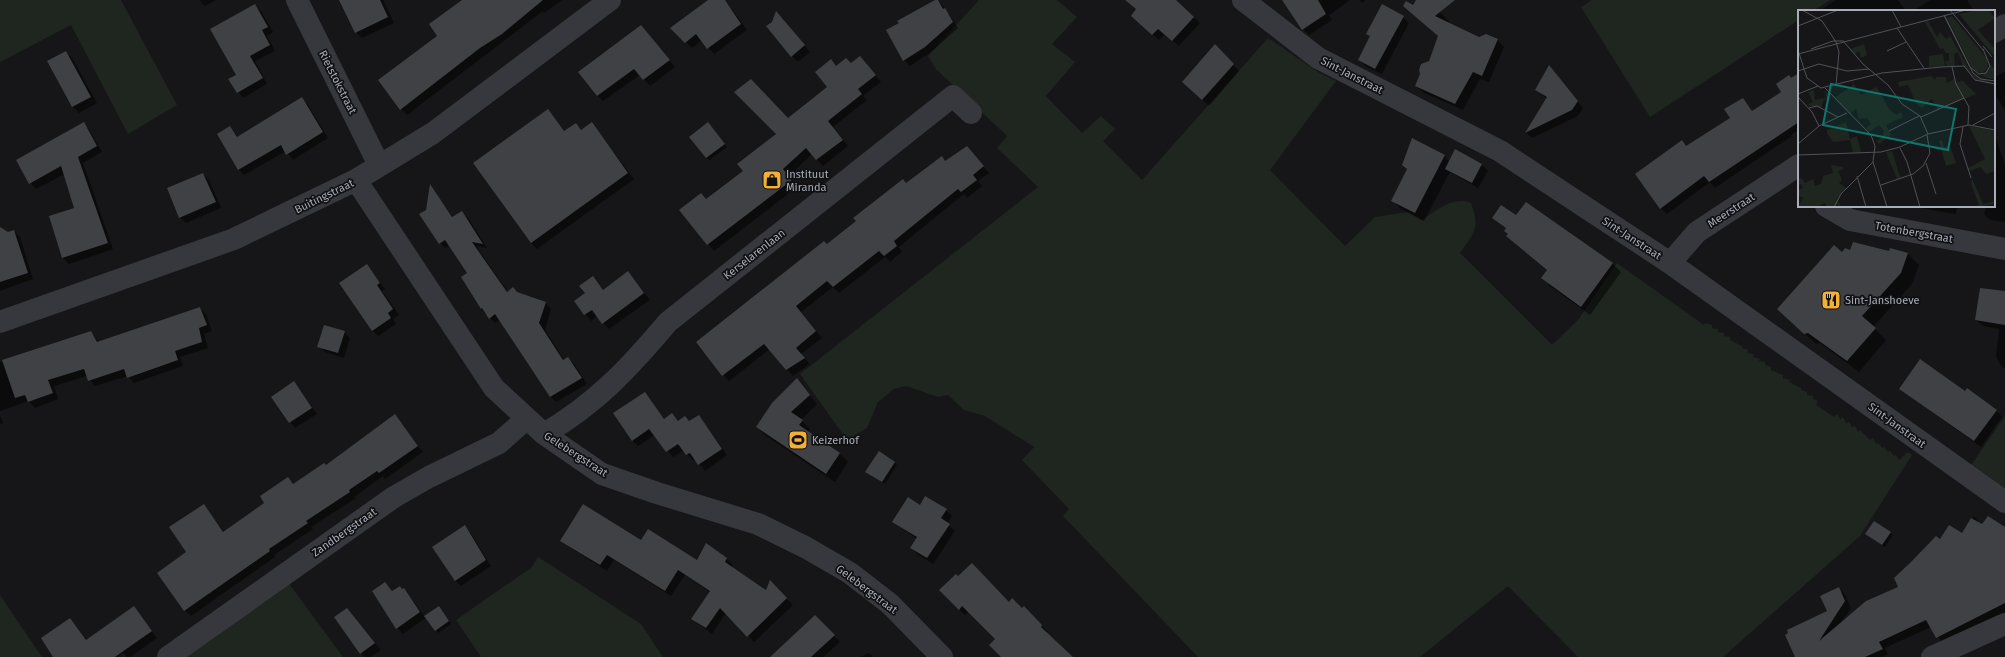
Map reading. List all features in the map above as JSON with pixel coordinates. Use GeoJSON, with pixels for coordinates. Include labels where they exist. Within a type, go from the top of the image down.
{"type":"FeatureCollection","features":[{"type":"Feature","properties":{"kind":"street","name":"Rietstokstraat"},"geometry":{"type":"LineString","coordinates":[[297,0],[379,164]]}},
{"type":"Feature","properties":{"kind":"street","name":"Buitingstraat"},"geometry":{"type":"LineString","coordinates":[[0,322],[234,239],[356,180],[379,164],[433,133],[610,0]]}},
{"type":"Feature","properties":{"kind":"street","name":"Sint-Janstraat"},"geometry":{"type":"LineString","coordinates":[[1243,0],[1318,58],[1500,151],[1670,263],[2005,502]]}},
{"type":"Feature","properties":{"kind":"street"},"geometry":{"type":"LineString","coordinates":[[1995,31],[2005,25]]}},
{"type":"Feature","properties":{"kind":"street","name":"Kerselarenlaan"},"geometry":{"type":"LineString","coordinates":[[544,434],[569,419],[604,393],[637,359],[668,322],[953,96],[970,113]]}},
{"type":"Feature","properties":{"kind":"street","name":"Meerstraat"},"geometry":{"type":"LineString","coordinates":[[1670,263],[1697,232],[1796,173]]}},
{"type":"Feature","properties":{"kind":"street","name":"Gelebergstraat"},"geometry":{"type":"LineString","coordinates":[[356,180],[494,388],[544,434],[602,474],[657,493],[758,524],[805,547],[850,574],[890,604],[942,657]]}},
{"type":"Feature","properties":{"kind":"street","name":"Totenbergstraat"},"geometry":{"type":"LineString","coordinates":[[1828,207],[1850,220],[2005,249]]}},
{"type":"Feature","properties":{"kind":"street","name":"Zandbergstraat"},"geometry":{"type":"LineString","coordinates":[[168,657],[394,497],[429,477],[499,443],[526,419]]}},
{"type":"Feature","properties":{"kind":"street"},"geometry":{"type":"LineString","coordinates":[[1932,657],[2005,624]]}},
{"type":"Feature","properties":{"kind":"shaded area"},"geometry":{"type":"Polygon","coordinates":[[[0,0],[121,0],[177,105],[128,134],[71,25],[0,62],[0,0]]]}},
{"type":"Feature","properties":{"kind":"shaded area"},"geometry":{"type":"Polygon","coordinates":[[[979,0],[1057,0],[1077,17],[1052,44],[1075,62],[1046,96],[1082,133],[1101,116],[1115,129],[1103,141],[1142,180],[1268,38],[1318,72],[1336,81],[1270,170],[1345,246],[1375,217],[1408,212],[1422,220],[1445,205],[1458,201],[1471,203],[1475,218],[1474,230],[1460,253],[1552,345],[1578,320],[1617,263],[1704,325],[1705,323],[1712,325],[1712,328],[1718,329],[1718,332],[1724,333],[1724,336],[1730,337],[1730,340],[1748,350],[1747,353],[1754,354],[1753,357],[1760,359],[1759,361],[1765,362],[1765,365],[1771,367],[1771,370],[1783,375],[1783,378],[1790,380],[1789,382],[1807,392],[1807,395],[1813,396],[1813,399],[1818,401],[1816,405],[1834,417],[1837,414],[1840,419],[1843,417],[1846,423],[1849,422],[1852,427],[1855,426],[1858,432],[1860,430],[1870,440],[1873,438],[1876,444],[1878,443],[1882,448],[1884,447],[1888,452],[1890,451],[1894,456],[1896,455],[1899,460],[1908,452],[1912,455],[1860,536],[1723,657],[1578,657],[1508,586],[1420,657],[1198,657],[1063,516],[1069,509],[1022,460],[1034,447],[985,416],[964,410],[948,395],[938,397],[906,386],[894,389],[878,402],[867,428],[847,440],[800,374],[1038,187],[997,148],[1007,136],[936,69],[928,56],[979,0]]]}},
{"type":"Feature","properties":{"kind":"shaded area"},"geometry":{"type":"Polygon","coordinates":[[[1592,0],[1830,0],[1815,10],[1798,10],[1798,21],[1650,117],[1581,7],[1592,0]]]}},
{"type":"Feature","properties":{"kind":"shaded area"},"geometry":{"type":"Polygon","coordinates":[[[2005,416],[2005,492],[1969,468],[2005,416]]]}},
{"type":"Feature","properties":{"kind":"shaded area"},"geometry":{"type":"Polygon","coordinates":[[[538,557],[641,624],[663,657],[481,657],[456,620],[532,567],[538,557]]]}},
{"type":"Feature","properties":{"kind":"shaded area"},"geometry":{"type":"Polygon","coordinates":[[[285,578],[343,657],[182,657],[285,578]]]}},
{"type":"Feature","properties":{"kind":"shaded area"},"geometry":{"type":"Polygon","coordinates":[[[0,595],[42,657],[0,657],[0,595]]]}},
{"type":"Feature","properties":{"kind":"building"},"geometry":{"type":"Polygon","coordinates":[[[339,0],[380,0],[388,17],[355,33],[339,0]]]}},
{"type":"Feature","properties":{"kind":"building"},"geometry":{"type":"Polygon","coordinates":[[[462,0],[543,0],[502,34],[480,48],[400,110],[378,80],[437,36],[429,24],[462,0]]]}},
{"type":"Feature","properties":{"kind":"building"},"geometry":{"type":"Polygon","coordinates":[[[708,0],[725,0],[741,24],[707,49],[696,34],[685,43],[670,28],[708,0]]]}},
{"type":"Feature","properties":{"kind":"building"},"geometry":{"type":"Polygon","coordinates":[[[935,0],[938,0],[943,9],[945,8],[953,22],[925,47],[903,61],[886,30],[899,23],[897,21],[935,0]]]}},
{"type":"Feature","properties":{"kind":"building"},"geometry":{"type":"Polygon","coordinates":[[[1125,0],[1176,0],[1194,17],[1172,41],[1158,29],[1152,35],[1131,16],[1136,9],[1125,0]]]}},
{"type":"Feature","properties":{"kind":"building"},"geometry":{"type":"Polygon","coordinates":[[[1282,0],[1318,0],[1326,14],[1302,30],[1282,0]]]}},
{"type":"Feature","properties":{"kind":"building"},"geometry":{"type":"Polygon","coordinates":[[[1416,0],[1455,0],[1435,16],[1479,37],[1486,34],[1498,39],[1482,76],[1473,72],[1455,104],[1415,86],[1420,74],[1419,70],[1421,64],[1429,61],[1438,36],[1403,6],[1406,1],[1413,5],[1416,0]]]}},
{"type":"Feature","properties":{"kind":"building"},"geometry":{"type":"Polygon","coordinates":[[[255,4],[268,27],[262,30],[270,45],[250,56],[263,78],[237,93],[228,79],[236,75],[210,29],[255,4]]]}},
{"type":"Feature","properties":{"kind":"building"},"geometry":{"type":"Polygon","coordinates":[[[1382,4],[1404,16],[1375,69],[1358,60],[1370,36],[1366,34],[1382,4]]]}},
{"type":"Feature","properties":{"kind":"building"},"geometry":{"type":"Polygon","coordinates":[[[776,11],[805,45],[791,57],[766,26],[772,22],[776,11]]]}},
{"type":"Feature","properties":{"kind":"building"},"geometry":{"type":"Polygon","coordinates":[[[641,25],[670,60],[643,80],[634,69],[597,96],[578,72],[641,25]]]}},
{"type":"Feature","properties":{"kind":"building"},"geometry":{"type":"Polygon","coordinates":[[[1215,44],[1234,64],[1202,100],[1182,82],[1215,44]]]}},
{"type":"Feature","properties":{"kind":"building"},"geometry":{"type":"Polygon","coordinates":[[[66,51],[91,97],[72,107],[47,61],[66,51]]]}},
{"type":"Feature","properties":{"kind":"building"},"geometry":{"type":"Polygon","coordinates":[[[860,56],[876,75],[858,89],[862,94],[828,121],[843,140],[816,160],[806,148],[783,169],[792,180],[707,245],[679,210],[701,193],[706,199],[743,171],[737,164],[776,134],[734,92],[751,79],[788,118],[827,87],[815,72],[831,59],[836,66],[846,58],[851,63],[860,56]]]}},
{"type":"Feature","properties":{"kind":"building"},"geometry":{"type":"Polygon","coordinates":[[[1549,65],[1578,101],[1572,110],[1525,133],[1547,97],[1535,90],[1549,65]]]}},
{"type":"Feature","properties":{"kind":"building"},"geometry":{"type":"Polygon","coordinates":[[[1798,74],[1798,123],[1709,182],[1704,176],[1660,209],[1635,174],[1682,140],[1686,146],[1730,118],[1724,109],[1743,98],[1752,111],[1781,92],[1776,84],[1789,75],[1791,78],[1798,74]]]}},
{"type":"Feature","properties":{"kind":"building"},"geometry":{"type":"Polygon","coordinates":[[[302,97],[323,132],[286,155],[281,145],[238,170],[217,134],[230,126],[237,137],[302,97]]]}},
{"type":"Feature","properties":{"kind":"building"},"geometry":{"type":"Polygon","coordinates":[[[548,109],[564,131],[576,123],[581,130],[592,122],[628,173],[531,243],[473,163],[548,109]]]}},
{"type":"Feature","properties":{"kind":"building"},"geometry":{"type":"Polygon","coordinates":[[[84,122],[97,146],[78,157],[108,243],[62,258],[49,216],[74,208],[61,166],[29,184],[16,160],[84,122]]]}},
{"type":"Feature","properties":{"kind":"building"},"geometry":{"type":"Polygon","coordinates":[[[708,122],[725,144],[706,158],[689,137],[708,122]]]}},
{"type":"Feature","properties":{"kind":"building"},"geometry":{"type":"Polygon","coordinates":[[[1412,138],[1445,155],[1415,213],[1391,201],[1407,169],[1402,165],[1412,138]]]}},
{"type":"Feature","properties":{"kind":"building"},"geometry":{"type":"Polygon","coordinates":[[[967,146],[984,166],[973,175],[977,180],[961,192],[958,189],[905,232],[894,241],[897,246],[884,256],[879,251],[833,287],[827,281],[796,306],[816,331],[796,348],[805,358],[786,370],[764,344],[722,376],[696,342],[824,241],[827,244],[856,221],[853,218],[903,179],[906,183],[942,156],[945,161],[967,146]]]}},
{"type":"Feature","properties":{"kind":"building"},"geometry":{"type":"Polygon","coordinates":[[[1455,149],[1482,164],[1472,183],[1445,169],[1455,149]]]}},
{"type":"Feature","properties":{"kind":"building"},"geometry":{"type":"Polygon","coordinates":[[[203,173],[216,202],[179,218],[167,188],[203,173]]]}},
{"type":"Feature","properties":{"kind":"building"},"geometry":{"type":"Polygon","coordinates":[[[430,184],[452,217],[462,211],[483,244],[472,242],[507,292],[513,287],[517,292],[546,302],[539,323],[563,360],[568,357],[582,378],[550,397],[495,314],[489,319],[482,308],[481,309],[461,277],[467,273],[445,240],[439,244],[419,214],[426,210],[430,184]]]}},
{"type":"Feature","properties":{"kind":"building"},"geometry":{"type":"Polygon","coordinates":[[[1526,202],[1613,263],[1581,307],[1541,278],[1547,270],[1506,236],[1508,234],[1504,231],[1506,228],[1492,218],[1501,205],[1516,215],[1526,202]]]}},
{"type":"Feature","properties":{"kind":"building"},"geometry":{"type":"Polygon","coordinates":[[[0,227],[8,232],[14,230],[28,273],[0,282],[0,227]]]}},
{"type":"Feature","properties":{"kind":"building","name":"Sint-Janshoeve"},"geometry":{"type":"Polygon","coordinates":[[[1853,242],[1889,251],[1890,248],[1908,253],[1901,273],[1862,316],[1876,328],[1847,361],[1808,333],[1804,334],[1777,309],[1834,245],[1842,252],[1845,248],[1850,250],[1853,242]]]}},
{"type":"Feature","properties":{"kind":"building"},"geometry":{"type":"Polygon","coordinates":[[[367,264],[380,283],[377,285],[393,309],[388,313],[391,318],[372,331],[339,283],[367,264]]]}},
{"type":"Feature","properties":{"kind":"building"},"geometry":{"type":"Polygon","coordinates":[[[628,271],[644,293],[602,324],[592,310],[584,315],[574,301],[585,293],[579,286],[593,276],[603,290],[628,271]]]}},
{"type":"Feature","properties":{"kind":"building"},"geometry":{"type":"Polygon","coordinates":[[[1980,288],[2005,291],[2005,325],[1975,320],[1980,288]]]}},
{"type":"Feature","properties":{"kind":"building"},"geometry":{"type":"Polygon","coordinates":[[[200,307],[207,325],[199,328],[202,342],[175,351],[178,360],[127,378],[124,369],[88,381],[84,369],[48,380],[53,393],[28,402],[25,395],[15,398],[2,360],[91,331],[97,342],[200,307]]]}},
{"type":"Feature","properties":{"kind":"building"},"geometry":{"type":"Polygon","coordinates":[[[324,325],[345,331],[338,353],[317,347],[324,325]]]}},
{"type":"Feature","properties":{"kind":"building"},"geometry":{"type":"Polygon","coordinates":[[[1920,359],[1965,391],[1967,388],[1997,410],[1974,441],[1899,389],[1920,359]]]}},
{"type":"Feature","properties":{"kind":"building","name":"Keizerhof"},"geometry":{"type":"Polygon","coordinates":[[[797,378],[810,395],[791,412],[803,420],[799,425],[840,453],[826,474],[756,427],[772,403],[797,378]]]}},
{"type":"Feature","properties":{"kind":"building"},"geometry":{"type":"Polygon","coordinates":[[[294,381],[312,408],[289,423],[271,397],[294,381]]]}},
{"type":"Feature","properties":{"kind":"building"},"geometry":{"type":"Polygon","coordinates":[[[645,392],[664,419],[672,413],[678,421],[685,416],[689,421],[699,415],[722,449],[698,465],[690,453],[686,455],[678,444],[666,452],[649,429],[632,441],[613,413],[645,392]]]}},
{"type":"Feature","properties":{"kind":"building"},"geometry":{"type":"Polygon","coordinates":[[[395,414],[418,446],[379,473],[377,471],[349,490],[350,492],[306,521],[308,523],[269,549],[270,551],[184,611],[157,573],[186,552],[169,527],[204,504],[223,532],[264,503],[260,496],[288,477],[293,484],[324,463],[326,465],[395,414]]]}},
{"type":"Feature","properties":{"kind":"building"},"geometry":{"type":"Polygon","coordinates":[[[879,451],[895,462],[882,482],[865,472],[879,451]]]}},
{"type":"Feature","properties":{"kind":"building"},"geometry":{"type":"Polygon","coordinates":[[[925,496],[947,509],[941,518],[950,524],[927,558],[910,548],[917,537],[892,522],[908,497],[920,505],[925,496]]]}},
{"type":"Feature","properties":{"kind":"building"},"geometry":{"type":"Polygon","coordinates":[[[583,504],[641,540],[648,529],[697,560],[706,543],[727,558],[725,562],[766,590],[770,580],[787,598],[747,637],[720,608],[706,628],[691,619],[710,591],[678,570],[665,591],[607,555],[600,565],[560,541],[583,504]]]}},
{"type":"Feature","properties":{"kind":"building"},"geometry":{"type":"Polygon","coordinates":[[[1988,516],[2005,527],[2005,603],[1936,638],[1926,620],[1879,642],[1883,649],[1865,657],[1795,657],[1785,635],[1788,633],[1787,630],[1827,611],[1820,596],[1839,587],[1845,601],[1819,641],[1866,601],[1898,587],[1894,578],[1936,536],[1940,539],[1949,525],[1962,533],[1971,518],[1982,524],[1988,516]]]}},
{"type":"Feature","properties":{"kind":"building"},"geometry":{"type":"Polygon","coordinates":[[[1874,521],[1891,532],[1882,545],[1865,534],[1874,521]]]}},
{"type":"Feature","properties":{"kind":"building"},"geometry":{"type":"Polygon","coordinates":[[[465,525],[486,560],[455,581],[432,547],[465,525]]]}},
{"type":"Feature","properties":{"kind":"building"},"geometry":{"type":"Polygon","coordinates":[[[972,563],[1009,602],[1012,598],[1022,608],[1024,606],[1042,625],[1041,627],[1073,657],[1001,657],[989,645],[995,639],[962,606],[959,610],[939,590],[956,574],[958,576],[972,563]]]}},
{"type":"Feature","properties":{"kind":"building"},"geometry":{"type":"Polygon","coordinates":[[[385,582],[392,591],[400,586],[402,589],[404,588],[420,612],[396,629],[372,591],[385,582]]]}},
{"type":"Feature","properties":{"kind":"building"},"geometry":{"type":"Polygon","coordinates":[[[134,606],[152,631],[115,657],[53,657],[41,638],[70,618],[86,640],[134,606]]]}},
{"type":"Feature","properties":{"kind":"building"},"geometry":{"type":"Polygon","coordinates":[[[439,606],[449,621],[435,631],[424,616],[439,606]]]}},
{"type":"Feature","properties":{"kind":"building"},"geometry":{"type":"Polygon","coordinates":[[[347,608],[375,643],[360,654],[334,617],[347,608]]]}},
{"type":"Feature","properties":{"kind":"building"},"geometry":{"type":"Polygon","coordinates":[[[815,615],[835,635],[811,657],[770,657],[815,615]]]}},
{"type":"Feature","properties":{"kind":"place","name":"Instituut Miranda"},"geometry":{"type":"Point","coordinates":[772,180]}},
{"type":"Feature","properties":{"kind":"place","name":"Sint-Janshoeve"},"geometry":{"type":"Point","coordinates":[1831,300]}},
{"type":"Feature","properties":{"kind":"place","name":"Keizerhof"},"geometry":{"type":"Point","coordinates":[798,440]}}]}
